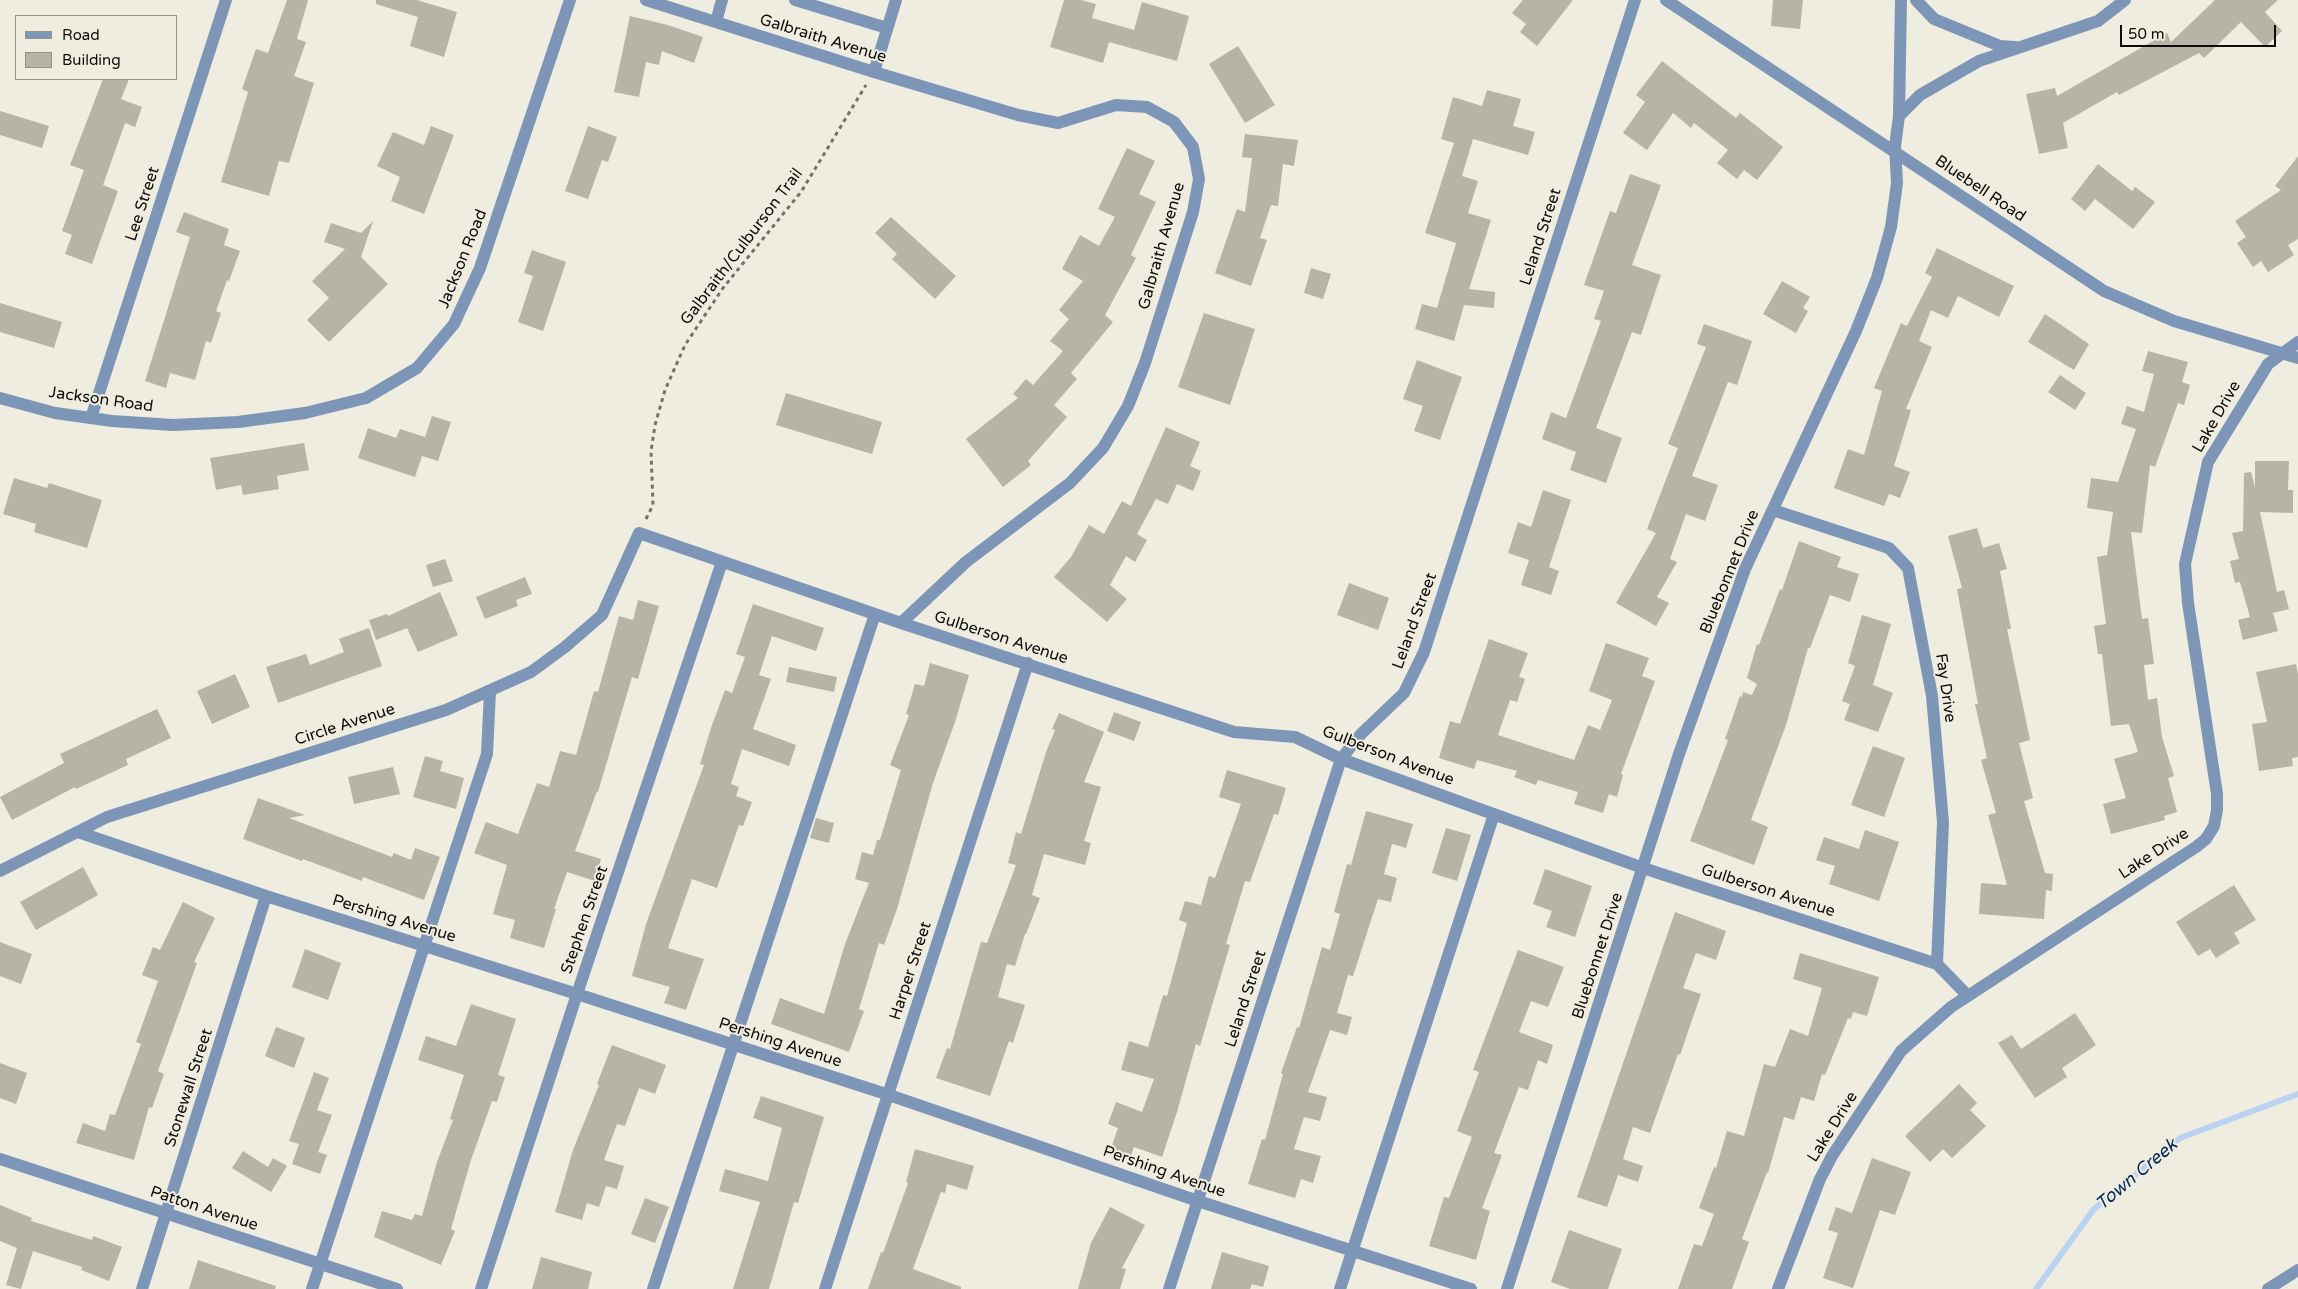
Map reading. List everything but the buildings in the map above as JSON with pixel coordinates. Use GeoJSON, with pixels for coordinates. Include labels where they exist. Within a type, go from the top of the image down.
{"type":"FeatureCollection","features":[{"type":"Feature","properties":{"kind":"street","name":"Lee Street"},"geometry":{"type":"LineString","coordinates":[[91,418],[226,0]]}},
{"type":"Feature","properties":{"kind":"street","name":"Jackson Road"},"geometry":{"type":"LineString","coordinates":[[0,398],[55,413],[91,418],[173,425],[238,422],[305,413],[366,398],[417,368],[454,324],[480,268],[570,0]]}},
{"type":"Feature","properties":{"kind":"street","name":"Galbraith Avenue"},"geometry":{"type":"LineString","coordinates":[[646,0],[874,72],[1018,114],[1058,123],[1116,106],[1147,107],[1174,122],[1193,147],[1199,179],[1193,212],[1145,363],[1128,406],[1103,448],[1070,483],[966,562],[901,623]]}},
{"type":"Feature","properties":{"kind":"street"},"geometry":{"type":"LineString","coordinates":[[716,22],[722,0]]}},
{"type":"Feature","properties":{"kind":"street"},"geometry":{"type":"LineString","coordinates":[[795,0],[887,28]]}},
{"type":"Feature","properties":{"kind":"street"},"geometry":{"type":"LineString","coordinates":[[874,72],[896,0]]}},
{"type":"Feature","properties":{"kind":"street","name":"Leland Street"},"geometry":{"type":"LineString","coordinates":[[1169,1289],[1341,759],[1361,734],[1404,692],[1424,652],[1635,0]]}},
{"type":"Feature","properties":{"kind":"street","name":"Bluebell Road"},"geometry":{"type":"LineString","coordinates":[[1666,0],[2104,291],[2174,321],[2298,358]]}},
{"type":"Feature","properties":{"kind":"street","name":"Bluebonnet Drive"},"geometry":{"type":"LineString","coordinates":[[1508,1289],[1679,754],[1745,569],[1856,331],[1877,278],[1892,228],[1897,183],[1896,153],[1899,116],[1901,0]]}},
{"type":"Feature","properties":{"kind":"street"},"geometry":{"type":"LineString","coordinates":[[1916,0],[1934,19],[2000,46],[2018,48]]}},
{"type":"Feature","properties":{"kind":"street"},"geometry":{"type":"LineString","coordinates":[[1899,116],[1920,95],[1979,61],[2098,21],[2125,0]]}},
{"type":"Feature","properties":{"kind":"street","name":"Lake Drive"},"geometry":{"type":"LineString","coordinates":[[1778,1289],[1820,1179],[1832,1156],[1901,1051],[1944,1012],[2196,847],[2206,839],[2214,826],[2217,794],[2188,603],[2185,564],[2208,462],[2268,364],[2298,342]]}},
{"type":"Feature","properties":{"kind":"street","name":"Fay Drive"},"geometry":{"type":"LineString","coordinates":[[1772,510],[1889,548],[1908,568],[1932,696],[1943,822],[1937,964]]}},
{"type":"Feature","properties":{"kind":"street","name":"Gulberson Avenue"},"geometry":{"type":"LineString","coordinates":[[639,533],[901,623],[1234,732],[1295,737],[1341,759],[1643,868],[1937,964],[1968,996]]}},
{"type":"Feature","properties":{"kind":"street","name":"Circle Avenue"},"geometry":{"type":"LineString","coordinates":[[0,870],[108,818],[446,710],[532,672],[565,648],[602,615],[639,533]]}},
{"type":"Feature","properties":{"kind":"street","name":"Stephen Street"},"geometry":{"type":"LineString","coordinates":[[481,1289],[577,994],[722,562]]}},
{"type":"Feature","properties":{"kind":"street"},"geometry":{"type":"LineString","coordinates":[[653,1289],[875,614]]}},
{"type":"Feature","properties":{"kind":"street","name":"Harper Street"},"geometry":{"type":"LineString","coordinates":[[825,1289],[1028,663]]}},
{"type":"Feature","properties":{"kind":"street"},"geometry":{"type":"LineString","coordinates":[[312,1289],[487,754],[490,691]]}},
{"type":"Feature","properties":{"kind":"street"},"geometry":{"type":"LineString","coordinates":[[1340,1289],[1494,814]]}},
{"type":"Feature","properties":{"kind":"street","name":"Pershing Avenue"},"geometry":{"type":"LineString","coordinates":[[78,832],[266,896],[734,1044],[1198,1201],[1471,1289]]}},
{"type":"Feature","properties":{"kind":"street","name":"Stonewall Street"},"geometry":{"type":"LineString","coordinates":[[142,1289],[266,896]]}},
{"type":"Feature","properties":{"kind":"street","name":"Patton Avenue"},"geometry":{"type":"LineString","coordinates":[[0,1159],[397,1289]]}},
{"type":"Feature","properties":{"kind":"street"},"geometry":{"type":"LineString","coordinates":[[2268,1289],[2298,1270]]}},
{"type":"Feature","properties":{"kind":"path","name":"Galbraith/Culburson Trail"},"geometry":{"type":"LineString","coordinates":[[639,533],[653,505],[651,450],[657,416],[665,390],[685,345],[723,288],[801,192],[874,72]]}},
{"type":"Feature","properties":{"kind":"waterway","name":"Town Creek"},"geometry":{"type":"LineString","coordinates":[[2036,1289],[2094,1209],[2180,1138],[2298,1094]]}}]}
